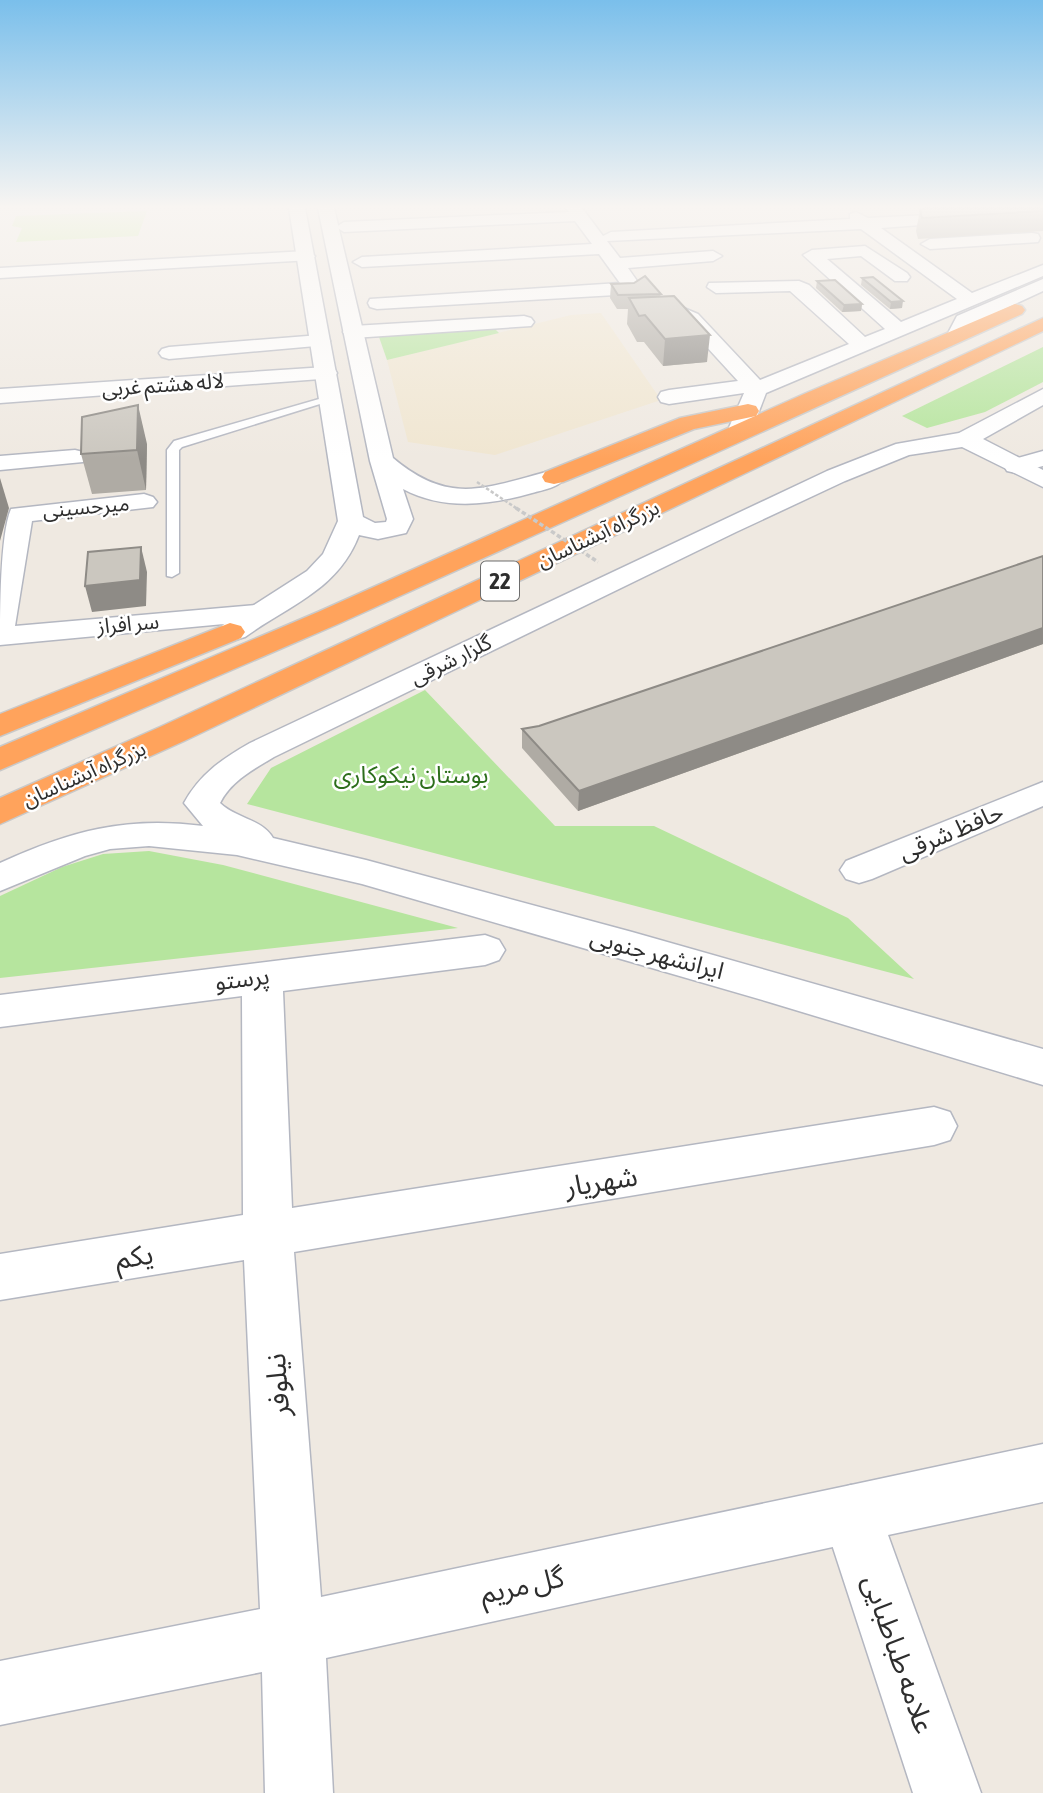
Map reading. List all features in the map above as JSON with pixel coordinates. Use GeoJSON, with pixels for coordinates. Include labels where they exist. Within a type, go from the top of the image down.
{"type":"FeatureCollection","features":[{"type":"Feature","properties":{"kind":"highway","name":"بزرگراه آبشناسان"},"geometry":{"type":"LineString","coordinates":[[0,760],[340,612],[749,404],[812,398],[1043,298]]}},
{"type":"Feature","properties":{"kind":"highway","name":"بزرگراه آبشناسان"},"geometry":{"type":"LineString","coordinates":[[0,812],[172,734],[1043,324]]}},
{"type":"Feature","properties":{"kind":"highway"},"geometry":{"type":"LineString","coordinates":[[554,477],[688,423],[749,404]]}},
{"type":"Feature","properties":{"kind":"highway"},"geometry":{"type":"LineString","coordinates":[[0,726],[355,577],[749,404]]}},
{"type":"Feature","properties":{"kind":"street"},"geometry":{"type":"LineString","coordinates":[[245,622],[323,572],[335,558],[351,521],[312,292]]}},
{"type":"Feature","properties":{"kind":"street"},"geometry":{"type":"LineString","coordinates":[[344,292],[382,461],[400,523],[390,530],[374,531],[351,521]]}},
{"type":"Feature","properties":{"kind":"street"},"geometry":{"type":"LineString","coordinates":[[377,303],[570,292]]}},
{"type":"Feature","properties":{"kind":"street"},"geometry":{"type":"LineString","coordinates":[[805,292],[857,343]]}},
{"type":"Feature","properties":{"kind":"street"},"geometry":{"type":"LineString","coordinates":[[854,292],[899,331]]}},
{"type":"Feature","properties":{"kind":"street"},"geometry":{"type":"LineString","coordinates":[[918,292],[943,312]]}},
{"type":"Feature","properties":{"kind":"street"},"geometry":{"type":"LineString","coordinates":[[959,292],[970,300]]}},
{"type":"Feature","properties":{"kind":"street"},"geometry":{"type":"LineString","coordinates":[[789,354],[857,343],[899,331],[990,292]]}},
{"type":"Feature","properties":{"kind":"street"},"geometry":{"type":"LineString","coordinates":[[957,335],[964,320],[1026,292]]}},
{"type":"Feature","properties":{"kind":"street"},"geometry":{"type":"LineString","coordinates":[[652,314],[685,313],[738,369],[749,404]]}},
{"type":"Feature","properties":{"kind":"street"},"geometry":{"type":"LineString","coordinates":[[353,332],[524,322]]}},
{"type":"Feature","properties":{"kind":"street"},"geometry":{"type":"LineString","coordinates":[[998,346],[1043,330]]}},
{"type":"Feature","properties":{"kind":"street"},"geometry":{"type":"LineString","coordinates":[[169,353],[320,341]]}},
{"type":"Feature","properties":{"kind":"street"},"geometry":{"type":"LineString","coordinates":[[840,386],[857,343]]}},
{"type":"Feature","properties":{"kind":"street"},"geometry":{"type":"LineString","coordinates":[[669,397],[749,404],[857,343]]}},
{"type":"Feature","properties":{"kind":"street"},"geometry":{"type":"LineString","coordinates":[[738,369],[764,361]]}},
{"type":"Feature","properties":{"kind":"street","name":"لاله هشتم غربی"},"geometry":{"type":"LineString","coordinates":[[0,396],[326,373]]}},
{"type":"Feature","properties":{"kind":"street","name":"گلزار شرقی"},"geometry":{"type":"LineString","coordinates":[[268,847],[239,828],[215,819],[206,812],[202,803],[208,789],[220,777],[262,750],[836,476],[904,449],[965,439],[1043,396]]}},
{"type":"Feature","properties":{"kind":"street"},"geometry":{"type":"LineString","coordinates":[[965,439],[1043,480]]}},
{"type":"Feature","properties":{"kind":"street"},"geometry":{"type":"LineString","coordinates":[[0,463],[75,457]]}},
{"type":"Feature","properties":{"kind":"street"},"geometry":{"type":"LineString","coordinates":[[1016,466],[1043,458]]}},
{"type":"Feature","properties":{"kind":"street"},"geometry":{"type":"LineString","coordinates":[[382,461],[407,483],[423,491],[458,497],[501,493],[554,477]]}},
{"type":"Feature","properties":{"kind":"street","name":"میرحسینی"},"geometry":{"type":"LineString","coordinates":[[0,629],[20,514],[144,502]]}},
{"type":"Feature","properties":{"kind":"street","name":"سر افراز"},"geometry":{"type":"LineString","coordinates":[[0,636],[245,622]]}},
{"type":"Feature","properties":{"kind":"street","name":"حافظ شرقی"},"geometry":{"type":"LineString","coordinates":[[859,870],[1043,793]]}},
{"type":"Feature","properties":{"kind":"street"},"geometry":{"type":"LineString","coordinates":[[0,878],[55,852],[92,840],[120,836],[149,834],[268,847]]}},
{"type":"Feature","properties":{"kind":"street","name":"ایرانشهر جنوبی"},"geometry":{"type":"LineString","coordinates":[[268,847],[781,988],[1043,1067]]}},
{"type":"Feature","properties":{"kind":"street","name":"پرستو"},"geometry":{"type":"LineString","coordinates":[[0,1011],[485,950]]}},
{"type":"Feature","properties":{"kind":"street","name":"نیلوفر"},"geometry":{"type":"LineString","coordinates":[[262,976],[268,1236],[293,1634],[299,1793]]}},
{"type":"Feature","properties":{"kind":"street","name":"شهریار"},"geometry":{"type":"LineString","coordinates":[[268,1236],[934,1126]]}},
{"type":"Feature","properties":{"kind":"street","name":"یکم"},"geometry":{"type":"LineString","coordinates":[[0,1277],[268,1236]]}},
{"type":"Feature","properties":{"kind":"street","name":"گل مریم"},"geometry":{"type":"LineString","coordinates":[[0,1693],[293,1634],[1043,1474]]}},
{"type":"Feature","properties":{"kind":"street","name":"علامه طباطبایی"},"geometry":{"type":"LineString","coordinates":[[851,1514],[947,1793]]}},
{"type":"Feature","properties":{"kind":"lane"},"geometry":{"type":"LineString","coordinates":[[172,573],[173,450],[178,444],[330,399]]}},
{"type":"Feature","properties":{"kind":"path"},"geometry":{"type":"LineString","coordinates":[[477,482],[598,562]]}},
{"type":"Feature","properties":{"kind":"shaded area"},"geometry":{"type":"Polygon","coordinates":[[[601,313],[661,400],[495,455],[408,442],[387,360],[571,315],[601,313]]]}},
{"type":"Feature","properties":{"kind":"green space"},"geometry":{"type":"Polygon","coordinates":[[[494,328],[499,333],[387,360],[379,337],[494,328]]]}},
{"type":"Feature","properties":{"kind":"green space"},"geometry":{"type":"Polygon","coordinates":[[[1043,347],[1043,382],[985,412],[927,428],[902,416],[1043,347]]]}},
{"type":"Feature","properties":{"kind":"green space","name":"بوستان نیکوکاری"},"geometry":{"type":"Polygon","coordinates":[[[425,690],[555,826],[654,826],[848,918],[914,979],[247,804],[271,768],[425,690]]]}},
{"type":"Feature","properties":{"kind":"green space"},"geometry":{"type":"Polygon","coordinates":[[[149,851],[223,865],[458,928],[0,978],[0,896],[62,867],[103,854],[149,851]]]}},
{"type":"Feature","properties":{"kind":"building"},"geometry":{"type":"Polygon","coordinates":[[[616,292],[659,292],[661,294],[618,295],[616,292]]]}},
{"type":"Feature","properties":{"kind":"building"},"geometry":{"type":"Polygon","coordinates":[[[829,292],[848,292],[862,304],[844,305],[829,292]]]}},
{"type":"Feature","properties":{"kind":"building"},"geometry":{"type":"Polygon","coordinates":[[[879,292],[891,292],[903,301],[891,302],[879,292]]]}},
{"type":"Feature","properties":{"kind":"building"},"geometry":{"type":"Polygon","coordinates":[[[674,296],[710,335],[665,339],[645,315],[639,316],[629,298],[674,296]]]}},
{"type":"Feature","properties":{"kind":"building"},"geometry":{"type":"Polygon","coordinates":[[[138,405],[137,450],[81,454],[82,417],[138,405]]]}},
{"type":"Feature","properties":{"kind":"building"},"geometry":{"type":"Polygon","coordinates":[[[141,547],[140,580],[85,586],[88,552],[141,547]]]}},
{"type":"Feature","properties":{"kind":"building"},"geometry":{"type":"Polygon","coordinates":[[[1043,556],[1043,628],[579,791],[522,729],[539,726],[1043,556]]]}}]}
